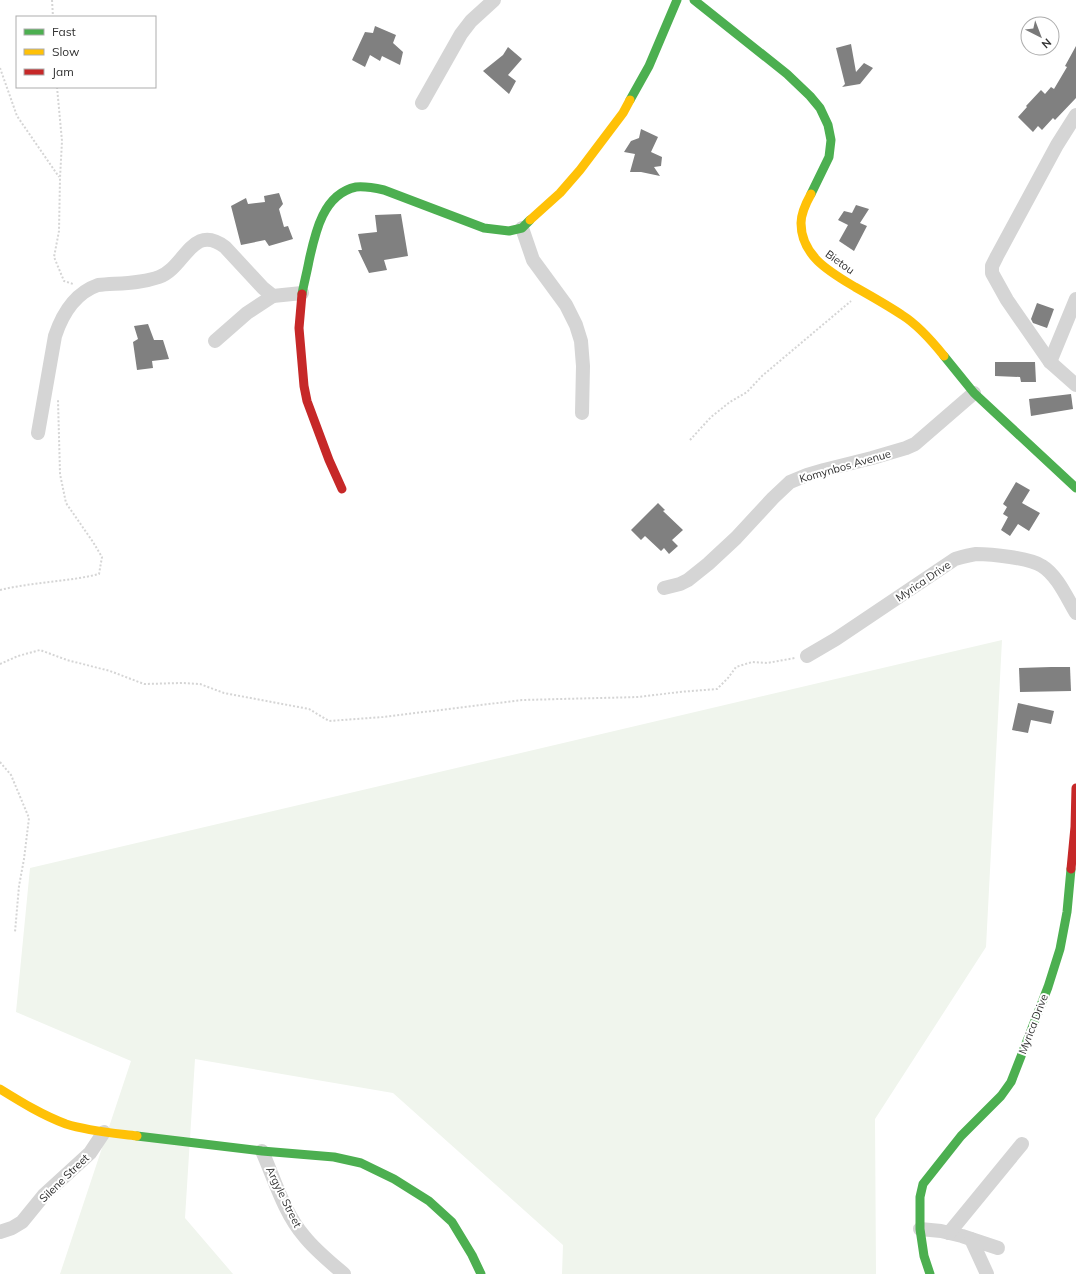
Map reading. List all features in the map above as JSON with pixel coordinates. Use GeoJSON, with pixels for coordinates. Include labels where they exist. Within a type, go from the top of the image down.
{"type":"FeatureCollection","features":[{"type":"Feature","properties":{"kind":"street"},"geometry":{"type":"LineString","coordinates":[[422,102],[461,34],[471,21],[494,0]]}},
{"type":"Feature","properties":{"kind":"street"},"geometry":{"type":"LineString","coordinates":[[342,489],[329,460],[307,401],[304,386],[299,328],[302,293],[314,239],[322,216],[330,204],[339,195],[350,189],[367,187],[384,190],[484,228],[509,231],[522,228],[560,193],[580,170],[623,113],[649,66],[677,0]]}},
{"type":"Feature","properties":{"kind":"street","name":"Bietou"},"geometry":{"type":"LineString","coordinates":[[694,0],[787,74],[820,108],[828,125],[832,140],[829,157],[804,208],[801,222],[803,238],[814,257],[828,271],[904,316],[928,336],[974,393],[1076,488]]}},
{"type":"Feature","properties":{"kind":"street"},"geometry":{"type":"LineString","coordinates":[[1076,114],[1057,145],[992,266],[992,273],[997,284],[1050,362],[1076,384]]}},
{"type":"Feature","properties":{"kind":"street"},"geometry":{"type":"LineString","coordinates":[[522,228],[533,260],[566,305],[576,325],[581,341],[583,366],[582,413]]}},
{"type":"Feature","properties":{"kind":"street"},"geometry":{"type":"LineString","coordinates":[[38,433],[59,324],[70,305],[87,290],[98,285],[142,282],[160,277],[172,269],[196,244],[202,240],[210,239],[225,247],[252,277],[273,296]]}},
{"type":"Feature","properties":{"kind":"street"},"geometry":{"type":"LineString","coordinates":[[215,341],[247,313],[273,296],[302,293]]}},
{"type":"Feature","properties":{"kind":"street"},"geometry":{"type":"LineString","coordinates":[[1050,362],[1076,299]]}},
{"type":"Feature","properties":{"kind":"street","name":"Komynbos Avenue"},"geometry":{"type":"LineString","coordinates":[[664,588],[684,582],[708,564],[736,538],[790,482],[824,470],[872,458],[915,444],[974,393]]}},
{"type":"Feature","properties":{"kind":"street","name":"Myrica Drive"},"geometry":{"type":"LineString","coordinates":[[806,656],[836,639],[955,559],[976,554],[1030,560],[1042,566],[1053,576],[1076,613]]}},
{"type":"Feature","properties":{"kind":"street","name":"Myrica Drive"},"geometry":{"type":"LineString","coordinates":[[930,1274],[924,1256],[920,1229],[920,1197],[923,1184],[961,1136],[1000,1096],[1011,1082],[1048,987],[1060,949],[1067,912],[1075,826],[1076,788]]}},
{"type":"Feature","properties":{"kind":"street"},"geometry":{"type":"LineString","coordinates":[[0,1089],[38,1112],[67,1124],[104,1132],[262,1151],[334,1157],[361,1163],[394,1179],[429,1201],[452,1222],[472,1255],[481,1274]]}},
{"type":"Feature","properties":{"kind":"street","name":"Silene Street"},"geometry":{"type":"LineString","coordinates":[[0,1232],[12,1228],[22,1222],[44,1194],[90,1153],[104,1132]]}},
{"type":"Feature","properties":{"kind":"street"},"geometry":{"type":"LineString","coordinates":[[949,1233],[1022,1144]]}},
{"type":"Feature","properties":{"kind":"street","name":"Argyle Street"},"geometry":{"type":"LineString","coordinates":[[262,1151],[281,1195],[304,1236],[344,1274]]}},
{"type":"Feature","properties":{"kind":"street"},"geometry":{"type":"LineString","coordinates":[[920,1229],[949,1233],[998,1248]]}},
{"type":"Feature","properties":{"kind":"street"},"geometry":{"type":"LineString","coordinates":[[971,1239],[986,1274]]}},
{"type":"Feature","properties":{"kind":"path"},"geometry":{"type":"LineString","coordinates":[[52,0],[53,16]]}},
{"type":"Feature","properties":{"kind":"path"},"geometry":{"type":"LineString","coordinates":[[0,68],[17,116],[60,178]]}},
{"type":"Feature","properties":{"kind":"path"},"geometry":{"type":"LineString","coordinates":[[57,88],[62,141],[60,231],[54,258],[64,281],[87,290]]}},
{"type":"Feature","properties":{"kind":"path"},"geometry":{"type":"LineString","coordinates":[[690,440],[711,417],[730,402],[747,392],[762,376],[863,292]]}},
{"type":"Feature","properties":{"kind":"path"},"geometry":{"type":"LineString","coordinates":[[0,590],[44,582],[80,579],[99,574],[102,557],[94,542],[66,503],[60,474],[58,394]]}},
{"type":"Feature","properties":{"kind":"path"},"geometry":{"type":"LineString","coordinates":[[0,664],[18,656],[40,650],[67,660],[110,671],[144,684],[200,684],[224,693],[309,709],[329,720],[384,717],[522,700],[640,697],[717,689],[736,667],[752,662],[767,663],[806,656]]}},
{"type":"Feature","properties":{"kind":"path"},"geometry":{"type":"LineString","coordinates":[[0,762],[11,775],[28,818],[24,859],[19,886],[15,932]]}},
{"type":"Feature","properties":{"kind":"shaded area"},"geometry":{"type":"Polygon","coordinates":[[[1002,640],[986,947],[875,1119],[876,1274],[562,1274],[563,1245],[393,1093],[195,1059],[185,1218],[233,1274],[60,1274],[131,1061],[16,1012],[30,868],[1002,640]]]}},
{"type":"Feature","properties":{"kind":"building"},"geometry":{"type":"Polygon","coordinates":[[[375,26],[396,35],[393,43],[403,52],[400,65],[382,56],[380,61],[370,55],[365,67],[352,60],[365,32],[373,33],[375,26]]]}},
{"type":"Feature","properties":{"kind":"building"},"geometry":{"type":"Polygon","coordinates":[[[851,44],[856,72],[864,63],[873,68],[860,84],[842,87],[845,84],[836,48],[851,44]]]}},
{"type":"Feature","properties":{"kind":"building"},"geometry":{"type":"Polygon","coordinates":[[[1076,46],[1076,98],[1055,120],[1053,118],[1042,130],[1038,126],[1033,132],[1018,117],[1041,90],[1045,94],[1051,87],[1054,89],[1067,67],[1065,66],[1076,46]]]}},
{"type":"Feature","properties":{"kind":"building"},"geometry":{"type":"Polygon","coordinates":[[[508,47],[522,59],[508,75],[516,81],[509,94],[483,71],[503,55],[508,47]]]}},
{"type":"Feature","properties":{"kind":"building"},"geometry":{"type":"Polygon","coordinates":[[[641,129],[658,137],[651,152],[662,157],[661,166],[654,167],[660,176],[641,172],[630,172],[635,154],[624,152],[631,141],[639,138],[641,129]]]}},
{"type":"Feature","properties":{"kind":"building"},"geometry":{"type":"Polygon","coordinates":[[[279,193],[283,204],[279,209],[284,227],[288,226],[293,239],[269,246],[265,240],[241,245],[231,206],[246,198],[248,204],[265,202],[264,196],[279,193]]]}},
{"type":"Feature","properties":{"kind":"building"},"geometry":{"type":"Polygon","coordinates":[[[856,205],[869,209],[860,223],[867,226],[854,251],[839,241],[848,225],[838,220],[844,211],[852,213],[856,205]]]}},
{"type":"Feature","properties":{"kind":"building"},"geometry":{"type":"Polygon","coordinates":[[[401,214],[408,256],[384,260],[387,270],[369,273],[358,250],[362,250],[358,234],[377,232],[375,215],[401,214]]]}},
{"type":"Feature","properties":{"kind":"building"},"geometry":{"type":"Polygon","coordinates":[[[1037,303],[1054,309],[1047,328],[1033,323],[1031,319],[1037,303]]]}},
{"type":"Feature","properties":{"kind":"building"},"geometry":{"type":"Polygon","coordinates":[[[148,324],[154,340],[163,340],[169,359],[152,361],[153,368],[137,370],[133,342],[138,339],[134,326],[148,324]]]}},
{"type":"Feature","properties":{"kind":"building"},"geometry":{"type":"Polygon","coordinates":[[[995,362],[1035,362],[1036,382],[1021,382],[1020,377],[995,376],[995,362]]]}},
{"type":"Feature","properties":{"kind":"building"},"geometry":{"type":"Polygon","coordinates":[[[1071,394],[1073,409],[1031,416],[1029,399],[1071,394]]]}},
{"type":"Feature","properties":{"kind":"building"},"geometry":{"type":"Polygon","coordinates":[[[1016,482],[1030,490],[1022,503],[1040,513],[1029,531],[1018,524],[1010,536],[1001,530],[1008,517],[1003,514],[1007,507],[1003,504],[1016,482]]]}},
{"type":"Feature","properties":{"kind":"building"},"geometry":{"type":"Polygon","coordinates":[[[658,503],[665,510],[663,511],[683,530],[672,540],[678,546],[669,554],[664,548],[661,551],[645,536],[641,540],[631,530],[658,503]]]}},
{"type":"Feature","properties":{"kind":"building"},"geometry":{"type":"Polygon","coordinates":[[[1070,667],[1071,691],[1020,692],[1019,668],[1070,667]]]}},
{"type":"Feature","properties":{"kind":"building"},"geometry":{"type":"Polygon","coordinates":[[[1018,703],[1054,711],[1051,724],[1031,720],[1028,733],[1012,730],[1018,703]]]}},
{"type":"Feature","properties":{"kind":"traffic: fast"},"geometry":{"type":"LineString","coordinates":[[630,100],[649,66],[677,0]]}},
{"type":"Feature","properties":{"kind":"traffic: fast"},"geometry":{"type":"LineString","coordinates":[[694,0],[787,74],[820,108],[828,125],[831,140],[829,157],[811,194]]}},
{"type":"Feature","properties":{"kind":"traffic: fast"},"geometry":{"type":"LineString","coordinates":[[302,294],[311,250],[322,216],[328,206],[336,198],[345,191],[356,187],[384,190],[484,228],[509,231],[522,228],[530,220]]}},
{"type":"Feature","properties":{"kind":"traffic: fast"},"geometry":{"type":"LineString","coordinates":[[944,356],[974,393],[1076,488]]}},
{"type":"Feature","properties":{"kind":"traffic: fast"},"geometry":{"type":"LineString","coordinates":[[930,1274],[924,1256],[920,1229],[920,1197],[923,1184],[961,1136],[1001,1096],[1011,1082],[1048,987],[1060,949],[1067,912],[1071,869]]}},
{"type":"Feature","properties":{"kind":"traffic: fast"},"geometry":{"type":"LineString","coordinates":[[137,1136],[262,1151],[334,1157],[361,1163],[394,1179],[429,1201],[452,1222],[472,1255],[481,1274]]}},
{"type":"Feature","properties":{"kind":"traffic: slow"},"geometry":{"type":"LineString","coordinates":[[530,220],[560,193],[580,170],[623,113],[630,100]]}},
{"type":"Feature","properties":{"kind":"traffic: slow"},"geometry":{"type":"LineString","coordinates":[[811,194],[801,219],[802,235],[811,254],[827,269],[908,319],[935,345],[944,356]]}},
{"type":"Feature","properties":{"kind":"traffic: slow"},"geometry":{"type":"LineString","coordinates":[[0,1089],[40,1112],[66,1124],[92,1130],[137,1136]]}},
{"type":"Feature","properties":{"kind":"traffic: jam"},"geometry":{"type":"LineString","coordinates":[[302,294],[299,328],[304,386],[307,401],[329,460],[342,489]]}},
{"type":"Feature","properties":{"kind":"traffic: jam"},"geometry":{"type":"LineString","coordinates":[[1071,869],[1075,827],[1076,788]]}}]}
